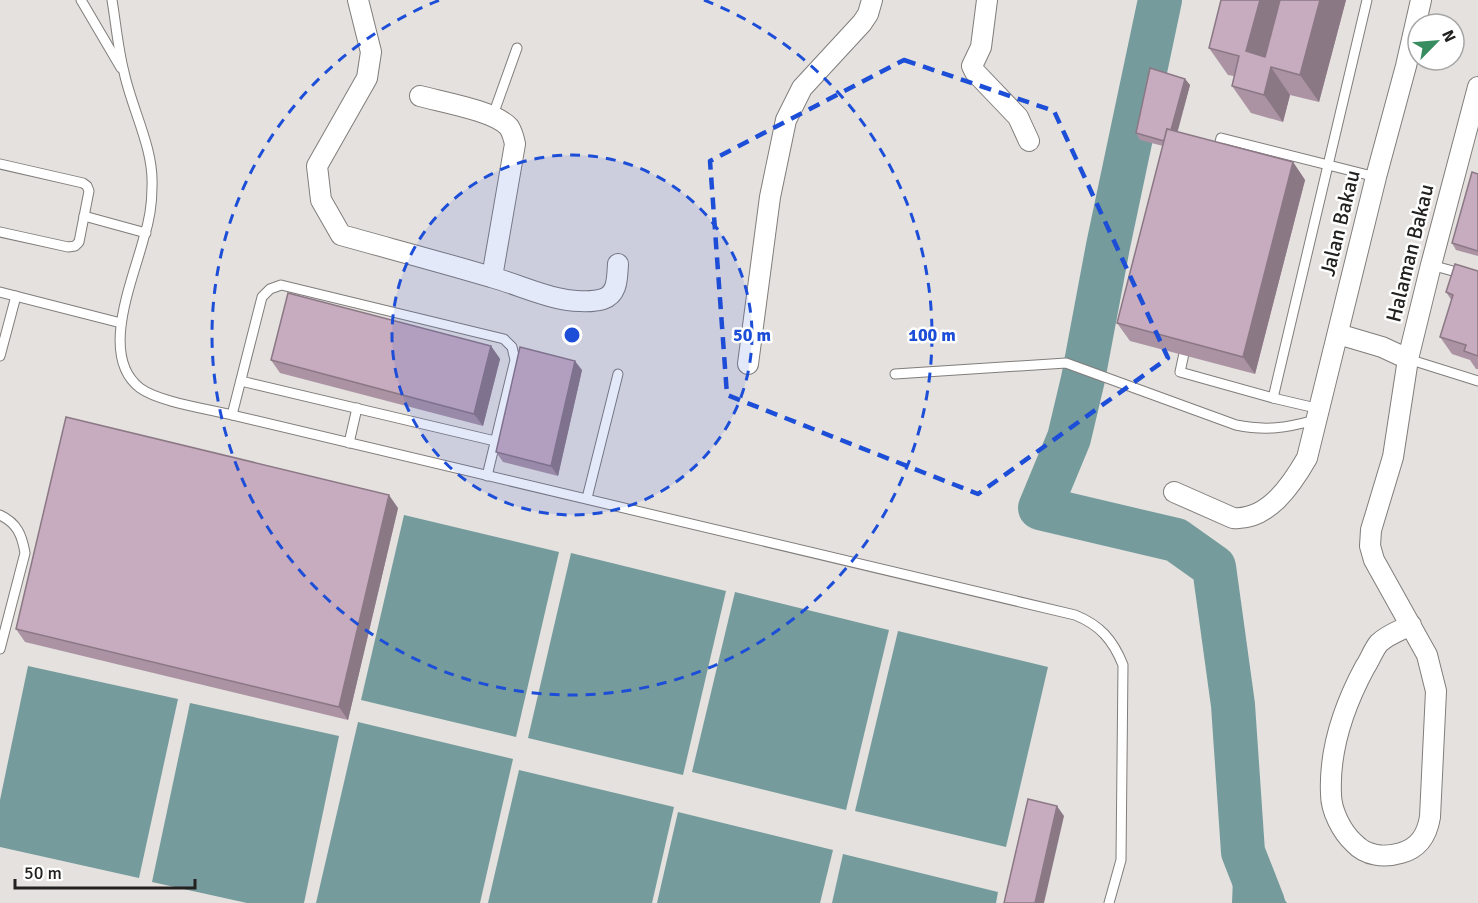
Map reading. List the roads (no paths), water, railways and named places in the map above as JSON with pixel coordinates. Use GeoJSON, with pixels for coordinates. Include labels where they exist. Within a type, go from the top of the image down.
{"type":"FeatureCollection","features":[{"type":"Feature","properties":{"kind":"street"},"geometry":{"type":"LineString","coordinates":[[358,0],[371,52],[367,78],[317,166],[321,200],[341,235],[558,298],[601,300],[608,297],[614,290],[618,264]]}},
{"type":"Feature","properties":{"kind":"street"},"geometry":{"type":"LineString","coordinates":[[748,364],[770,197],[786,120],[802,88],[862,23],[868,14],[872,0]]}},
{"type":"Feature","properties":{"kind":"street"},"geometry":{"type":"LineString","coordinates":[[987,0],[981,47],[972,66],[1018,117],[1029,141]]}},
{"type":"Feature","properties":{"kind":"street","name":"Jalan Bakau"},"geometry":{"type":"LineString","coordinates":[[1174,492],[1233,518],[1240,518],[1269,506],[1293,484],[1307,458],[1421,0]]}},
{"type":"Feature","properties":{"kind":"street","name":"Halaman Bakau"},"geometry":{"type":"LineString","coordinates":[[1338,334],[1382,347],[1408,359],[1431,265],[1473,128],[1478,87]]}},
{"type":"Feature","properties":{"kind":"street"},"geometry":{"type":"LineString","coordinates":[[420,96],[493,115],[508,126],[515,144],[492,277]]}},
{"type":"Feature","properties":{"kind":"street"},"geometry":{"type":"LineString","coordinates":[[1408,359],[1394,457],[1371,530],[1370,546],[1374,560],[1411,624],[1427,655],[1436,691],[1430,817],[1428,829],[1412,850],[1394,855],[1370,854],[1357,847],[1345,835],[1335,812],[1330,797],[1333,757],[1349,699],[1374,652],[1386,638],[1411,624]]}},
{"type":"Feature","properties":{"kind":"lane"},"geometry":{"type":"LineString","coordinates":[[81,0],[124,73]]}},
{"type":"Feature","properties":{"kind":"lane"},"geometry":{"type":"LineString","coordinates":[[112,0],[124,73],[149,155],[153,186],[146,233],[121,323],[120,348],[123,365],[130,379],[141,389],[155,396],[232,415],[1075,615],[1089,621],[1104,632],[1116,648],[1123,665],[1121,860],[1109,903]]}},
{"type":"Feature","properties":{"kind":"lane"},"geometry":{"type":"LineString","coordinates":[[1273,398],[1367,0]]}},
{"type":"Feature","properties":{"kind":"lane"},"geometry":{"type":"LineString","coordinates":[[493,115],[517,48]]}},
{"type":"Feature","properties":{"kind":"lane"},"geometry":{"type":"LineString","coordinates":[[1216,161],[1221,138],[1376,177]]}},
{"type":"Feature","properties":{"kind":"lane"},"geometry":{"type":"LineString","coordinates":[[0,164],[84,183],[89,190],[79,242],[75,246],[68,247],[0,232]]}},
{"type":"Feature","properties":{"kind":"lane"},"geometry":{"type":"LineString","coordinates":[[84,216],[146,233]]}},
{"type":"Feature","properties":{"kind":"lane"},"geometry":{"type":"LineString","coordinates":[[1431,265],[1478,279]]}},
{"type":"Feature","properties":{"kind":"lane"},"geometry":{"type":"LineString","coordinates":[[232,415],[262,297],[270,289],[280,285],[504,339],[512,347],[515,360],[487,476]]}},
{"type":"Feature","properties":{"kind":"lane"},"geometry":{"type":"LineString","coordinates":[[0,292],[121,323]]}},
{"type":"Feature","properties":{"kind":"lane"},"geometry":{"type":"LineString","coordinates":[[0,356],[16,296]]}},
{"type":"Feature","properties":{"kind":"lane"},"geometry":{"type":"LineString","coordinates":[[1187,342],[1180,372],[1273,398],[1319,414]]}},
{"type":"Feature","properties":{"kind":"lane"},"geometry":{"type":"LineString","coordinates":[[1408,359],[1478,381]]}},
{"type":"Feature","properties":{"kind":"lane"},"geometry":{"type":"LineString","coordinates":[[895,374],[1066,363],[1245,427],[1284,428],[1319,414]]}},
{"type":"Feature","properties":{"kind":"lane"},"geometry":{"type":"LineString","coordinates":[[587,498],[618,374]]}},
{"type":"Feature","properties":{"kind":"lane"},"geometry":{"type":"LineString","coordinates":[[241,381],[495,441]]}},
{"type":"Feature","properties":{"kind":"lane"},"geometry":{"type":"LineString","coordinates":[[349,443],[357,408]]}},
{"type":"Feature","properties":{"kind":"lane"},"geometry":{"type":"LineString","coordinates":[[0,515],[11,520],[18,530],[25,553],[0,649]]}},
{"type":"Feature","properties":{"kind":"water"},"geometry":{"type":"Polygon","coordinates":[[[404,515],[559,552],[516,737],[361,700],[404,515]]]}},
{"type":"Feature","properties":{"kind":"water"},"geometry":{"type":"Polygon","coordinates":[[[571,553],[726,591],[683,775],[528,738],[571,553]]]}},
{"type":"Feature","properties":{"kind":"water"},"geometry":{"type":"Polygon","coordinates":[[[735,592],[889,630],[846,810],[692,772],[735,592]]]}},
{"type":"Feature","properties":{"kind":"water"},"geometry":{"type":"Polygon","coordinates":[[[898,631],[1048,667],[1006,847],[855,811],[898,631]]]}},
{"type":"Feature","properties":{"kind":"water"},"geometry":{"type":"Polygon","coordinates":[[[28,666],[178,699],[139,878],[0,847],[0,800],[28,666]]]}},
{"type":"Feature","properties":{"kind":"water"},"geometry":{"type":"Polygon","coordinates":[[[190,703],[339,736],[304,903],[247,903],[152,882],[190,703]]]}},
{"type":"Feature","properties":{"kind":"water"},"geometry":{"type":"Polygon","coordinates":[[[358,722],[513,759],[480,903],[316,903],[358,722]]]}},
{"type":"Feature","properties":{"kind":"water"},"geometry":{"type":"Polygon","coordinates":[[[519,770],[674,807],[652,903],[488,903],[519,770]]]}},
{"type":"Feature","properties":{"kind":"water"},"geometry":{"type":"Polygon","coordinates":[[[678,812],[833,850],[820,903],[657,903],[678,812]]]}},
{"type":"Feature","properties":{"kind":"water"},"geometry":{"type":"Polygon","coordinates":[[[1243,852],[1253,857],[1287,903],[1232,903],[1234,854],[1243,852]]]}},
{"type":"Feature","properties":{"kind":"water"},"geometry":{"type":"Polygon","coordinates":[[[843,854],[998,892],[996,903],[832,903],[843,854]]]}},
{"type":"Feature","properties":{"kind":"waterway"},"geometry":{"type":"LineString","coordinates":[[1160,0],[1108,246],[1083,379],[1069,438],[1040,508],[1176,540],[1214,567],[1233,705],[1243,852],[1263,903]]}}]}
